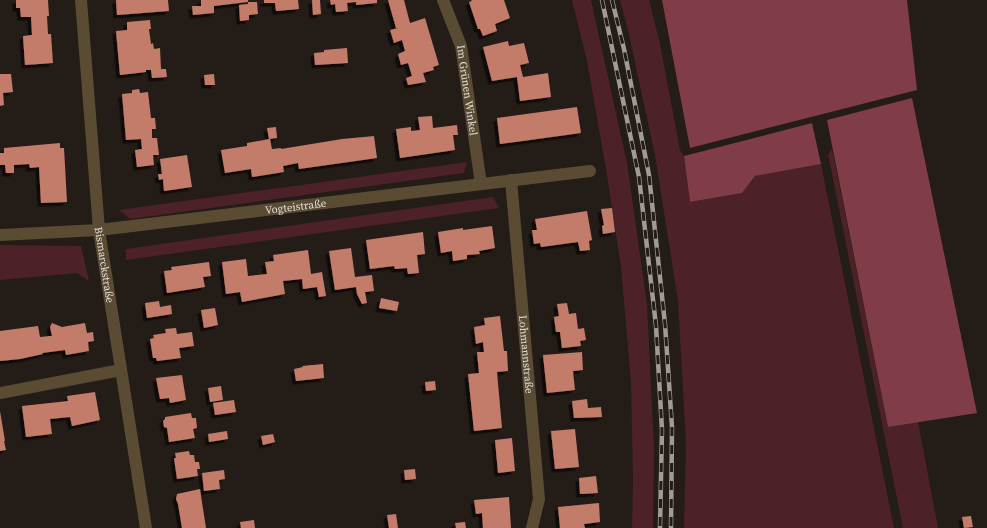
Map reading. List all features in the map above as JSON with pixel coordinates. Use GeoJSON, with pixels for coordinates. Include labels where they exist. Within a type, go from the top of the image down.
{"type":"FeatureCollection","features":[{"type":"Feature","properties":{"kind":"street","name":"Bismarckstraße"},"geometry":{"type":"LineString","coordinates":[[81,0],[99,230],[146,528]]}},
{"type":"Feature","properties":{"kind":"street","name":"Im Grünen Winkel"},"geometry":{"type":"LineString","coordinates":[[443,0],[461,46],[481,184]]}},
{"type":"Feature","properties":{"kind":"street","name":"Vogteistraße"},"geometry":{"type":"LineString","coordinates":[[0,235],[99,230],[590,171]]}},
{"type":"Feature","properties":{"kind":"street","name":"Lohmannstraße"},"geometry":{"type":"LineString","coordinates":[[511,180],[539,499],[532,528]]}},
{"type":"Feature","properties":{"kind":"street"},"geometry":{"type":"LineString","coordinates":[[0,393],[121,370]]}},
{"type":"Feature","properties":{"kind":"shaded area"},"geometry":{"type":"Polygon","coordinates":[[[572,0],[591,0],[627,163],[647,304],[654,448],[653,528],[632,528],[633,481],[631,382],[621,267],[587,61],[572,0]]]}},
{"type":"Feature","properties":{"kind":"shaded area"},"geometry":{"type":"Polygon","coordinates":[[[620,0],[649,0],[660,44],[680,150],[684,156],[690,202],[742,193],[755,176],[821,164],[894,528],[684,528],[686,444],[678,301],[655,155],[620,0]]]}},
{"type":"Feature","properties":{"kind":"shaded area"},"geometry":{"type":"Polygon","coordinates":[[[662,0],[907,0],[917,90],[690,148],[662,0]]]}},
{"type":"Feature","properties":{"kind":"shaded area"},"geometry":{"type":"Polygon","coordinates":[[[912,98],[977,413],[888,427],[827,120],[912,98]]]}},
{"type":"Feature","properties":{"kind":"shaded area"},"geometry":{"type":"Polygon","coordinates":[[[812,123],[821,164],[755,176],[742,193],[690,202],[684,156],[812,123]]]}},
{"type":"Feature","properties":{"kind":"shaded area"},"geometry":{"type":"Polygon","coordinates":[[[832,149],[888,427],[918,422],[938,528],[903,528],[828,154],[832,149]]]}},
{"type":"Feature","properties":{"kind":"shaded area"},"geometry":{"type":"Polygon","coordinates":[[[467,162],[464,173],[130,219],[119,210],[467,162]]]}},
{"type":"Feature","properties":{"kind":"shaded area"},"geometry":{"type":"Polygon","coordinates":[[[493,197],[499,208],[126,260],[126,249],[493,197]]]}},
{"type":"Feature","properties":{"kind":"shaded area"},"geometry":{"type":"Polygon","coordinates":[[[0,245],[81,246],[89,281],[77,273],[0,280],[0,245]]]}},
{"type":"Feature","properties":{"kind":"building"},"geometry":{"type":"Polygon","coordinates":[[[16,0],[48,0],[48,34],[51,34],[53,63],[25,65],[23,36],[32,35],[31,17],[21,17],[20,8],[16,8],[16,0]]]}},
{"type":"Feature","properties":{"kind":"building"},"geometry":{"type":"Polygon","coordinates":[[[116,0],[168,0],[169,11],[117,15],[116,0]]]}},
{"type":"Feature","properties":{"kind":"building"},"geometry":{"type":"Polygon","coordinates":[[[201,0],[248,0],[248,2],[214,6],[214,13],[193,15],[192,6],[201,6],[201,0]]]}},
{"type":"Feature","properties":{"kind":"building"},"geometry":{"type":"Polygon","coordinates":[[[264,0],[298,0],[299,9],[276,11],[275,3],[264,3],[264,0]]]}},
{"type":"Feature","properties":{"kind":"building"},"geometry":{"type":"Polygon","coordinates":[[[312,0],[320,0],[321,14],[313,15],[312,0]]]}},
{"type":"Feature","properties":{"kind":"building"},"geometry":{"type":"Polygon","coordinates":[[[330,0],[377,0],[377,3],[356,5],[356,2],[347,3],[348,11],[336,12],[335,4],[331,5],[330,0]]]}},
{"type":"Feature","properties":{"kind":"building"},"geometry":{"type":"Polygon","coordinates":[[[388,0],[404,0],[410,23],[425,18],[439,65],[433,67],[434,70],[423,73],[426,82],[408,85],[406,78],[412,76],[408,63],[401,65],[398,54],[405,51],[402,40],[394,43],[390,30],[398,28],[396,28],[388,0]]]}},
{"type":"Feature","properties":{"kind":"building"},"geometry":{"type":"Polygon","coordinates":[[[471,0],[504,0],[510,18],[495,24],[497,31],[483,36],[480,29],[478,29],[469,2],[472,1],[471,0]]]}},
{"type":"Feature","properties":{"kind":"building"},"geometry":{"type":"Polygon","coordinates":[[[248,2],[257,2],[258,14],[249,15],[249,20],[240,21],[239,5],[248,4],[248,2]]]}},
{"type":"Feature","properties":{"kind":"building"},"geometry":{"type":"Polygon","coordinates":[[[150,20],[151,29],[149,29],[151,44],[153,43],[154,49],[160,48],[161,69],[166,69],[167,77],[152,78],[151,70],[120,75],[116,31],[127,30],[127,22],[150,20]]]}},
{"type":"Feature","properties":{"kind":"building"},"geometry":{"type":"Polygon","coordinates":[[[508,41],[509,46],[524,43],[529,63],[520,65],[523,77],[548,73],[551,97],[520,101],[517,77],[492,81],[483,47],[508,41]]]}},
{"type":"Feature","properties":{"kind":"building"},"geometry":{"type":"Polygon","coordinates":[[[347,48],[348,63],[315,65],[314,53],[324,52],[324,50],[347,48]]]}},
{"type":"Feature","properties":{"kind":"building"},"geometry":{"type":"Polygon","coordinates":[[[0,74],[11,74],[13,92],[3,93],[4,105],[0,106],[0,74]]]}},
{"type":"Feature","properties":{"kind":"building"},"geometry":{"type":"Polygon","coordinates":[[[214,74],[215,85],[205,85],[204,75],[214,74]]]}},
{"type":"Feature","properties":{"kind":"building"},"geometry":{"type":"Polygon","coordinates":[[[139,89],[140,93],[148,92],[151,118],[155,118],[156,129],[152,129],[152,138],[157,138],[159,155],[153,155],[154,165],[137,167],[135,150],[142,149],[141,139],[126,140],[122,94],[132,93],[132,90],[139,89]]]}},
{"type":"Feature","properties":{"kind":"building"},"geometry":{"type":"Polygon","coordinates":[[[577,107],[581,133],[500,144],[497,118],[577,107]]]}},
{"type":"Feature","properties":{"kind":"building"},"geometry":{"type":"Polygon","coordinates":[[[432,116],[433,128],[457,125],[458,135],[453,135],[455,150],[400,158],[396,129],[411,127],[411,131],[420,130],[418,117],[432,116]]]}},
{"type":"Feature","properties":{"kind":"building"},"geometry":{"type":"Polygon","coordinates":[[[276,127],[277,138],[269,139],[267,128],[276,127]]]}},
{"type":"Feature","properties":{"kind":"building"},"geometry":{"type":"Polygon","coordinates":[[[374,136],[377,158],[299,169],[298,163],[283,166],[284,172],[252,177],[251,169],[225,173],[221,150],[247,146],[247,143],[270,139],[272,149],[281,149],[342,139],[374,136]]]}},
{"type":"Feature","properties":{"kind":"building"},"geometry":{"type":"Polygon","coordinates":[[[60,143],[60,148],[64,148],[67,202],[41,203],[39,167],[30,168],[29,164],[14,165],[14,173],[6,173],[5,165],[0,165],[0,153],[4,153],[4,148],[60,143]]]}},
{"type":"Feature","properties":{"kind":"building"},"geometry":{"type":"Polygon","coordinates":[[[187,155],[192,187],[164,191],[163,179],[159,180],[158,174],[162,174],[160,159],[187,155]]]}},
{"type":"Feature","properties":{"kind":"building"},"geometry":{"type":"Polygon","coordinates":[[[612,208],[615,232],[603,234],[602,226],[604,225],[601,209],[612,208]]]}},
{"type":"Feature","properties":{"kind":"building"},"geometry":{"type":"Polygon","coordinates":[[[587,211],[592,240],[589,241],[590,250],[580,251],[578,242],[541,247],[540,243],[534,244],[532,230],[537,230],[535,219],[587,211]]]}},
{"type":"Feature","properties":{"kind":"building"},"geometry":{"type":"Polygon","coordinates":[[[492,226],[495,248],[479,251],[480,254],[467,255],[467,259],[453,261],[452,251],[441,253],[438,232],[463,228],[463,230],[492,226]]]}},
{"type":"Feature","properties":{"kind":"building"},"geometry":{"type":"Polygon","coordinates":[[[423,232],[425,254],[417,255],[419,273],[408,274],[407,268],[395,269],[394,266],[370,269],[366,240],[423,232]]]}},
{"type":"Feature","properties":{"kind":"building"},"geometry":{"type":"Polygon","coordinates":[[[351,248],[355,277],[372,275],[374,291],[365,292],[367,303],[362,304],[357,294],[356,287],[335,290],[329,251],[351,248]]]}},
{"type":"Feature","properties":{"kind":"building"},"geometry":{"type":"Polygon","coordinates":[[[308,250],[311,274],[322,272],[326,296],[319,297],[317,287],[303,289],[302,279],[283,281],[285,294],[242,302],[240,292],[226,294],[222,262],[246,259],[248,276],[267,274],[265,262],[274,261],[273,255],[308,250]]]}},
{"type":"Feature","properties":{"kind":"building"},"geometry":{"type":"Polygon","coordinates":[[[209,262],[211,276],[203,277],[205,287],[167,293],[164,271],[172,270],[171,267],[209,262]]]}},
{"type":"Feature","properties":{"kind":"building"},"geometry":{"type":"Polygon","coordinates":[[[381,298],[399,302],[397,311],[379,308],[381,298]]]}},
{"type":"Feature","properties":{"kind":"building"},"geometry":{"type":"Polygon","coordinates":[[[159,301],[160,307],[171,305],[172,314],[147,318],[145,303],[159,301]]]}},
{"type":"Feature","properties":{"kind":"building"},"geometry":{"type":"Polygon","coordinates":[[[567,303],[569,314],[576,313],[578,329],[584,328],[586,340],[580,341],[581,346],[562,348],[560,332],[556,332],[554,317],[559,316],[557,304],[567,303]]]}},
{"type":"Feature","properties":{"kind":"building"},"geometry":{"type":"Polygon","coordinates":[[[215,308],[218,325],[204,328],[201,310],[215,308]]]}},
{"type":"Feature","properties":{"kind":"building"},"geometry":{"type":"Polygon","coordinates":[[[500,316],[504,351],[507,351],[508,371],[497,372],[502,428],[474,431],[468,374],[479,373],[477,352],[484,352],[483,342],[476,344],[474,327],[485,325],[484,318],[500,316]]]}},
{"type":"Feature","properties":{"kind":"building"},"geometry":{"type":"Polygon","coordinates":[[[52,323],[62,327],[85,323],[87,333],[93,332],[94,341],[88,342],[89,351],[66,355],[65,350],[42,353],[43,354],[20,359],[0,361],[0,331],[38,326],[40,337],[52,336],[50,327],[52,323]]]}},
{"type":"Feature","properties":{"kind":"building"},"geometry":{"type":"Polygon","coordinates":[[[176,328],[177,334],[192,332],[194,346],[179,348],[181,358],[157,361],[156,358],[153,358],[150,339],[154,338],[153,335],[166,333],[165,329],[176,328]]]}},
{"type":"Feature","properties":{"kind":"building"},"geometry":{"type":"Polygon","coordinates":[[[582,352],[583,370],[573,371],[575,390],[547,393],[543,355],[582,352]]]}},
{"type":"Feature","properties":{"kind":"building"},"geometry":{"type":"Polygon","coordinates":[[[323,364],[324,378],[296,381],[294,369],[303,367],[302,366],[323,364]]]}},
{"type":"Feature","properties":{"kind":"building"},"geometry":{"type":"Polygon","coordinates":[[[182,375],[186,400],[170,403],[169,398],[160,399],[156,378],[182,375]]]}},
{"type":"Feature","properties":{"kind":"building"},"geometry":{"type":"Polygon","coordinates":[[[435,381],[436,390],[426,391],[425,382],[435,381]]]}},
{"type":"Feature","properties":{"kind":"building"},"geometry":{"type":"Polygon","coordinates":[[[221,386],[223,400],[210,402],[208,388],[221,386]]]}},
{"type":"Feature","properties":{"kind":"building"},"geometry":{"type":"Polygon","coordinates":[[[95,392],[100,420],[72,426],[70,417],[50,419],[52,434],[26,437],[22,406],[68,401],[67,396],[95,392]]]}},
{"type":"Feature","properties":{"kind":"building"},"geometry":{"type":"Polygon","coordinates":[[[587,399],[588,408],[601,407],[602,417],[574,418],[572,401],[587,399]]]}},
{"type":"Feature","properties":{"kind":"building"},"geometry":{"type":"Polygon","coordinates":[[[234,400],[236,412],[215,415],[213,403],[234,400]]]}},
{"type":"Feature","properties":{"kind":"building"},"geometry":{"type":"Polygon","coordinates":[[[0,411],[6,450],[0,451],[0,411]]]}},
{"type":"Feature","properties":{"kind":"building"},"geometry":{"type":"Polygon","coordinates":[[[191,413],[192,418],[196,418],[197,428],[193,429],[195,438],[169,442],[167,428],[164,427],[163,421],[165,417],[191,413]]]}},
{"type":"Feature","properties":{"kind":"building"},"geometry":{"type":"Polygon","coordinates":[[[575,429],[579,467],[555,469],[551,431],[575,429]]]}},
{"type":"Feature","properties":{"kind":"building"},"geometry":{"type":"Polygon","coordinates":[[[227,431],[228,439],[209,442],[208,434],[227,431]]]}},
{"type":"Feature","properties":{"kind":"building"},"geometry":{"type":"Polygon","coordinates":[[[273,434],[275,442],[263,445],[261,436],[273,434]]]}},
{"type":"Feature","properties":{"kind":"building"},"geometry":{"type":"Polygon","coordinates":[[[512,438],[515,471],[498,473],[495,440],[512,438]]]}},
{"type":"Feature","properties":{"kind":"building"},"geometry":{"type":"Polygon","coordinates":[[[189,451],[190,455],[194,455],[195,462],[199,462],[200,469],[197,469],[198,476],[177,479],[174,458],[176,458],[175,453],[189,451]]]}},
{"type":"Feature","properties":{"kind":"building"},"geometry":{"type":"Polygon","coordinates":[[[415,469],[416,479],[405,480],[404,470],[415,469]]]}},
{"type":"Feature","properties":{"kind":"building"},"geometry":{"type":"Polygon","coordinates":[[[224,470],[225,479],[219,480],[220,489],[204,491],[202,473],[224,470]]]}},
{"type":"Feature","properties":{"kind":"building"},"geometry":{"type":"Polygon","coordinates":[[[596,476],[598,493],[580,494],[579,478],[596,476]]]}},
{"type":"Feature","properties":{"kind":"building"},"geometry":{"type":"Polygon","coordinates":[[[200,489],[206,528],[182,528],[176,499],[177,494],[200,489]]]}},
{"type":"Feature","properties":{"kind":"building"},"geometry":{"type":"Polygon","coordinates":[[[509,497],[511,528],[483,528],[482,513],[476,514],[474,500],[509,497]]]}},
{"type":"Feature","properties":{"kind":"building"},"geometry":{"type":"Polygon","coordinates":[[[599,503],[600,522],[584,524],[585,528],[560,528],[558,507],[599,503]]]}},
{"type":"Feature","properties":{"kind":"building"},"geometry":{"type":"Polygon","coordinates":[[[396,514],[398,528],[389,528],[387,515],[396,514]]]}},
{"type":"Feature","properties":{"kind":"building"},"geometry":{"type":"Polygon","coordinates":[[[971,516],[973,527],[964,528],[962,517],[971,516]]]}},
{"type":"Feature","properties":{"kind":"building"},"geometry":{"type":"Polygon","coordinates":[[[254,520],[255,528],[241,528],[240,522],[254,520]]]}},
{"type":"Feature","properties":{"kind":"building"},"geometry":{"type":"Polygon","coordinates":[[[465,522],[466,528],[456,528],[455,523],[465,522]]]}},
{"type":"Feature","properties":{"kind":"railway"},"geometry":{"type":"LineString","coordinates":[[602,0],[639,177],[656,326],[662,430],[660,528]]}},
{"type":"Feature","properties":{"kind":"railway"},"geometry":{"type":"LineString","coordinates":[[612,0],[624,49],[649,175],[665,324],[672,427],[671,528]]}}]}
